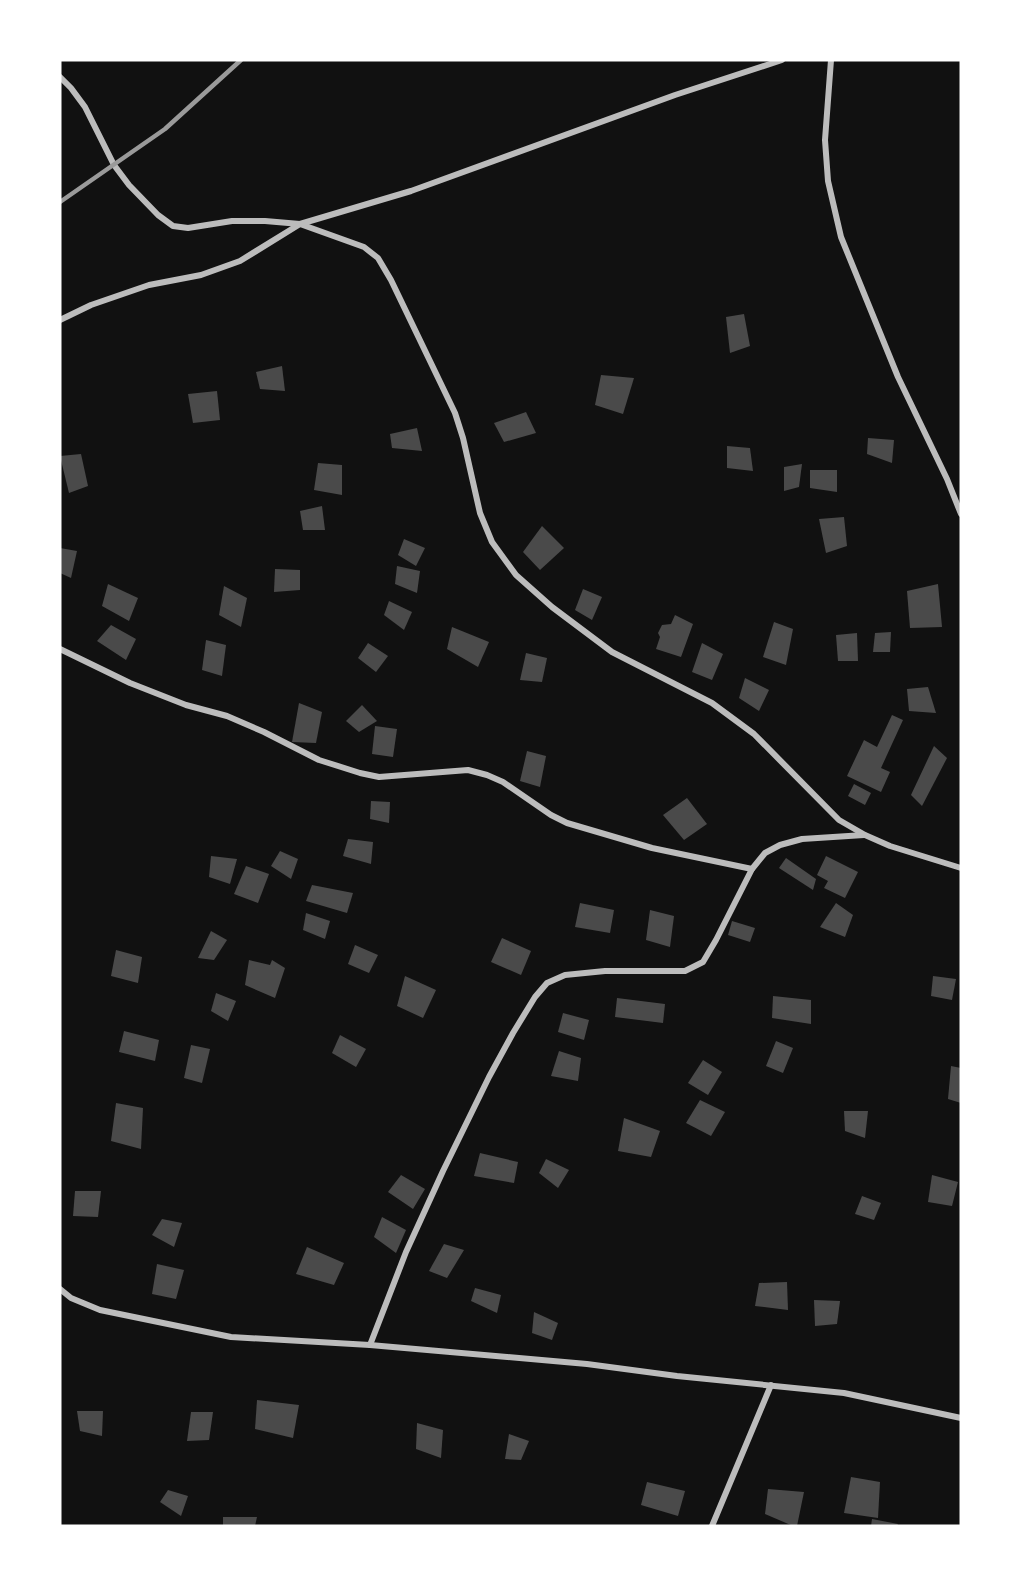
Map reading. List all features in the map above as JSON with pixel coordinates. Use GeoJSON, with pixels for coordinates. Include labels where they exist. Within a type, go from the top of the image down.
{"type":"FeatureCollection","features":[{"type":"Feature","properties":{"kind":"street"},"geometry":{"type":"LineString","coordinates":[[60,320],[91,305],[148,285],[201,274],[240,261],[300,224],[411,191],[675,95],[782,60]]}},
{"type":"Feature","properties":{"kind":"street"},"geometry":{"type":"LineString","coordinates":[[831,60],[825,140],[828,181],[841,237],[898,377],[947,479],[961,514]]}},
{"type":"Feature","properties":{"kind":"street"},"geometry":{"type":"LineString","coordinates":[[60,77],[85,107],[114,165],[129,185],[158,215],[173,226],[188,228],[232,221],[300,224],[364,248],[378,258],[391,280],[455,413],[480,513],[492,542],[516,575],[552,607],[612,652],[712,703],[754,734],[839,820],[890,846],[961,868]]}},
{"type":"Feature","properties":{"kind":"street"},"geometry":{"type":"LineString","coordinates":[[60,649],[130,683],[186,705],[227,716],[319,760],[379,777],[468,770],[503,782],[551,815],[567,823],[652,848],[752,869]]}},
{"type":"Feature","properties":{"kind":"street"},"geometry":{"type":"LineString","coordinates":[[370,1345],[406,1252],[443,1171],[513,1033],[535,997],[547,983],[565,975],[605,971],[685,971],[703,962],[752,869],[765,853],[780,845],[802,839],[865,835]]}},
{"type":"Feature","properties":{"kind":"street"},"geometry":{"type":"LineString","coordinates":[[60,1289],[71,1298],[100,1310],[231,1337],[370,1345],[586,1364],[844,1393],[961,1418]]}},
{"type":"Feature","properties":{"kind":"street"},"geometry":{"type":"LineString","coordinates":[[712,1526],[771,1385]]}},
{"type":"Feature","properties":{"kind":"building"},"geometry":{"type":"Polygon","coordinates":[[[744,314],[750,346],[730,353],[726,317],[744,314]]]}},
{"type":"Feature","properties":{"kind":"building"},"geometry":{"type":"Polygon","coordinates":[[[282,366],[285,391],[260,389],[256,372],[282,366]]]}},
{"type":"Feature","properties":{"kind":"building"},"geometry":{"type":"Polygon","coordinates":[[[601,375],[634,378],[623,414],[595,405],[601,375]]]}},
{"type":"Feature","properties":{"kind":"building"},"geometry":{"type":"Polygon","coordinates":[[[217,391],[220,420],[193,423],[188,394],[217,391]]]}},
{"type":"Feature","properties":{"kind":"building"},"geometry":{"type":"Polygon","coordinates":[[[526,412],[536,433],[504,442],[494,423],[526,412]]]}},
{"type":"Feature","properties":{"kind":"building"},"geometry":{"type":"Polygon","coordinates":[[[417,428],[422,451],[392,448],[390,434],[417,428]]]}},
{"type":"Feature","properties":{"kind":"building"},"geometry":{"type":"Polygon","coordinates":[[[868,438],[894,440],[892,463],[867,454],[868,438]]]}},
{"type":"Feature","properties":{"kind":"building"},"geometry":{"type":"Polygon","coordinates":[[[727,446],[750,448],[753,471],[727,468],[727,446]]]}},
{"type":"Feature","properties":{"kind":"building"},"geometry":{"type":"Polygon","coordinates":[[[81,454],[88,486],[69,493],[60,456],[81,454]]]}},
{"type":"Feature","properties":{"kind":"building"},"geometry":{"type":"Polygon","coordinates":[[[318,463],[342,465],[342,495],[314,490],[318,463]]]}},
{"type":"Feature","properties":{"kind":"building"},"geometry":{"type":"Polygon","coordinates":[[[802,464],[799,487],[784,491],[784,467],[802,464]]]}},
{"type":"Feature","properties":{"kind":"building"},"geometry":{"type":"Polygon","coordinates":[[[810,470],[837,470],[837,492],[810,488],[810,470]]]}},
{"type":"Feature","properties":{"kind":"building"},"geometry":{"type":"Polygon","coordinates":[[[322,506],[325,530],[303,530],[300,511],[322,506]]]}},
{"type":"Feature","properties":{"kind":"building"},"geometry":{"type":"Polygon","coordinates":[[[844,517],[847,546],[826,553],[819,519],[844,517]]]}},
{"type":"Feature","properties":{"kind":"building"},"geometry":{"type":"Polygon","coordinates":[[[542,526],[564,548],[540,570],[523,552],[542,526]]]}},
{"type":"Feature","properties":{"kind":"building"},"geometry":{"type":"Polygon","coordinates":[[[404,539],[425,548],[416,566],[398,555],[404,539]]]}},
{"type":"Feature","properties":{"kind":"building"},"geometry":{"type":"Polygon","coordinates":[[[60,548],[77,551],[71,578],[60,573],[60,548]]]}},
{"type":"Feature","properties":{"kind":"building"},"geometry":{"type":"Polygon","coordinates":[[[397,566],[420,571],[417,593],[395,584],[397,566]]]}},
{"type":"Feature","properties":{"kind":"building"},"geometry":{"type":"Polygon","coordinates":[[[275,569],[300,570],[300,590],[274,592],[275,569]]]}},
{"type":"Feature","properties":{"kind":"building"},"geometry":{"type":"Polygon","coordinates":[[[108,584],[138,598],[129,621],[102,606],[108,584]]]}},
{"type":"Feature","properties":{"kind":"building"},"geometry":{"type":"Polygon","coordinates":[[[938,584],[942,627],[910,628],[907,591],[938,584]]]}},
{"type":"Feature","properties":{"kind":"building"},"geometry":{"type":"Polygon","coordinates":[[[224,586],[247,598],[241,627],[219,615],[224,586]]]}},
{"type":"Feature","properties":{"kind":"building"},"geometry":{"type":"Polygon","coordinates":[[[583,589],[602,597],[592,620],[575,610],[583,589]]]}},
{"type":"Feature","properties":{"kind":"building"},"geometry":{"type":"Polygon","coordinates":[[[389,601],[412,612],[404,630],[384,615],[389,601]]]}},
{"type":"Feature","properties":{"kind":"building"},"geometry":{"type":"Polygon","coordinates":[[[675,615],[693,624],[681,657],[656,649],[660,637],[658,633],[662,625],[671,624],[675,615]]]}},
{"type":"Feature","properties":{"kind":"building"},"geometry":{"type":"Polygon","coordinates":[[[774,622],[793,629],[786,665],[763,657],[774,622]]]}},
{"type":"Feature","properties":{"kind":"building"},"geometry":{"type":"Polygon","coordinates":[[[111,625],[136,639],[126,660],[97,641],[111,625]]]}},
{"type":"Feature","properties":{"kind":"building"},"geometry":{"type":"Polygon","coordinates":[[[452,627],[489,642],[478,667],[447,649],[452,627]]]}},
{"type":"Feature","properties":{"kind":"building"},"geometry":{"type":"Polygon","coordinates":[[[891,632],[890,652],[873,652],[875,633],[891,632]]]}},
{"type":"Feature","properties":{"kind":"building"},"geometry":{"type":"Polygon","coordinates":[[[857,633],[858,661],[838,661],[836,635],[857,633]]]}},
{"type":"Feature","properties":{"kind":"building"},"geometry":{"type":"Polygon","coordinates":[[[206,640],[226,645],[222,676],[202,670],[206,640]]]}},
{"type":"Feature","properties":{"kind":"building"},"geometry":{"type":"Polygon","coordinates":[[[368,643],[388,656],[376,672],[358,658],[368,643]]]}},
{"type":"Feature","properties":{"kind":"building"},"geometry":{"type":"Polygon","coordinates":[[[702,643],[723,654],[712,680],[692,672],[702,643]]]}},
{"type":"Feature","properties":{"kind":"building"},"geometry":{"type":"Polygon","coordinates":[[[526,653],[547,658],[542,682],[520,680],[526,653]]]}},
{"type":"Feature","properties":{"kind":"building"},"geometry":{"type":"Polygon","coordinates":[[[745,678],[769,690],[759,711],[739,698],[745,678]]]}},
{"type":"Feature","properties":{"kind":"building"},"geometry":{"type":"Polygon","coordinates":[[[928,687],[936,713],[909,711],[907,689],[928,687]]]}},
{"type":"Feature","properties":{"kind":"building"},"geometry":{"type":"Polygon","coordinates":[[[299,703],[322,712],[316,743],[292,742],[299,703]]]}},
{"type":"Feature","properties":{"kind":"building"},"geometry":{"type":"Polygon","coordinates":[[[362,705],[377,721],[359,732],[346,721],[362,705]]]}},
{"type":"Feature","properties":{"kind":"building"},"geometry":{"type":"Polygon","coordinates":[[[892,715],[903,720],[881,768],[890,772],[881,792],[847,776],[864,740],[877,747],[892,715]]]}},
{"type":"Feature","properties":{"kind":"building"},"geometry":{"type":"Polygon","coordinates":[[[375,726],[397,729],[393,757],[372,754],[375,726]]]}},
{"type":"Feature","properties":{"kind":"building"},"geometry":{"type":"Polygon","coordinates":[[[934,746],[947,758],[922,806],[911,795],[934,746]]]}},
{"type":"Feature","properties":{"kind":"building"},"geometry":{"type":"Polygon","coordinates":[[[527,751],[546,756],[540,787],[520,781],[527,751]]]}},
{"type":"Feature","properties":{"kind":"building"},"geometry":{"type":"Polygon","coordinates":[[[854,784],[871,793],[865,805],[848,796],[854,784]]]}},
{"type":"Feature","properties":{"kind":"building"},"geometry":{"type":"Polygon","coordinates":[[[687,798],[707,824],[684,840],[663,815],[687,798]]]}},
{"type":"Feature","properties":{"kind":"building"},"geometry":{"type":"Polygon","coordinates":[[[371,801],[390,802],[389,823],[370,819],[371,801]]]}},
{"type":"Feature","properties":{"kind":"building"},"geometry":{"type":"Polygon","coordinates":[[[348,839],[373,842],[371,864],[343,856],[348,839]]]}},
{"type":"Feature","properties":{"kind":"building"},"geometry":{"type":"Polygon","coordinates":[[[280,851],[298,859],[291,879],[271,866],[280,851]]]}},
{"type":"Feature","properties":{"kind":"building"},"geometry":{"type":"Polygon","coordinates":[[[211,856],[237,859],[230,884],[209,877],[211,856]]]}},
{"type":"Feature","properties":{"kind":"building"},"geometry":{"type":"Polygon","coordinates":[[[826,856],[858,872],[845,898],[824,888],[828,881],[817,875],[826,856]]]}},
{"type":"Feature","properties":{"kind":"building"},"geometry":{"type":"Polygon","coordinates":[[[786,858],[816,879],[813,890],[779,868],[786,858]]]}},
{"type":"Feature","properties":{"kind":"building"},"geometry":{"type":"Polygon","coordinates":[[[246,866],[269,874],[258,903],[234,894],[246,866]]]}},
{"type":"Feature","properties":{"kind":"building"},"geometry":{"type":"Polygon","coordinates":[[[312,885],[353,893],[347,913],[306,901],[312,885]]]}},
{"type":"Feature","properties":{"kind":"building"},"geometry":{"type":"Polygon","coordinates":[[[580,903],[614,910],[610,933],[575,927],[580,903]]]}},
{"type":"Feature","properties":{"kind":"building"},"geometry":{"type":"Polygon","coordinates":[[[836,903],[853,915],[845,937],[820,927],[836,903]]]}},
{"type":"Feature","properties":{"kind":"building"},"geometry":{"type":"Polygon","coordinates":[[[650,910],[674,916],[670,947],[646,940],[650,910]]]}},
{"type":"Feature","properties":{"kind":"building"},"geometry":{"type":"Polygon","coordinates":[[[306,913],[330,921],[325,939],[303,930],[306,913]]]}},
{"type":"Feature","properties":{"kind":"building"},"geometry":{"type":"Polygon","coordinates":[[[732,921],[755,928],[750,942],[728,935],[732,921]]]}},
{"type":"Feature","properties":{"kind":"building"},"geometry":{"type":"Polygon","coordinates":[[[211,931],[227,940],[214,960],[198,958],[211,931]]]}},
{"type":"Feature","properties":{"kind":"building"},"geometry":{"type":"Polygon","coordinates":[[[502,938],[531,951],[521,975],[491,962],[502,938]]]}},
{"type":"Feature","properties":{"kind":"building"},"geometry":{"type":"Polygon","coordinates":[[[355,945],[378,955],[369,973],[348,964],[355,945]]]}},
{"type":"Feature","properties":{"kind":"building"},"geometry":{"type":"Polygon","coordinates":[[[116,950],[142,957],[138,983],[111,976],[116,950]]]}},
{"type":"Feature","properties":{"kind":"building"},"geometry":{"type":"Polygon","coordinates":[[[249,960],[270,965],[272,960],[285,968],[275,998],[245,985],[249,960]]]}},
{"type":"Feature","properties":{"kind":"building"},"geometry":{"type":"Polygon","coordinates":[[[405,976],[436,990],[423,1018],[397,1006],[405,976]]]}},
{"type":"Feature","properties":{"kind":"building"},"geometry":{"type":"Polygon","coordinates":[[[933,976],[956,979],[952,1000],[931,996],[933,976]]]}},
{"type":"Feature","properties":{"kind":"building"},"geometry":{"type":"Polygon","coordinates":[[[216,993],[236,1001],[228,1021],[211,1011],[216,993]]]}},
{"type":"Feature","properties":{"kind":"building"},"geometry":{"type":"Polygon","coordinates":[[[773,996],[811,1000],[811,1024],[772,1018],[773,996]]]}},
{"type":"Feature","properties":{"kind":"building"},"geometry":{"type":"Polygon","coordinates":[[[617,998],[665,1004],[663,1023],[615,1017],[617,998]]]}},
{"type":"Feature","properties":{"kind":"building"},"geometry":{"type":"Polygon","coordinates":[[[563,1013],[589,1020],[584,1040],[558,1032],[563,1013]]]}},
{"type":"Feature","properties":{"kind":"building"},"geometry":{"type":"Polygon","coordinates":[[[124,1031],[159,1040],[155,1061],[119,1052],[124,1031]]]}},
{"type":"Feature","properties":{"kind":"building"},"geometry":{"type":"Polygon","coordinates":[[[340,1035],[366,1049],[356,1067],[332,1053],[340,1035]]]}},
{"type":"Feature","properties":{"kind":"building"},"geometry":{"type":"Polygon","coordinates":[[[776,1041],[793,1048],[783,1073],[766,1066],[776,1041]]]}},
{"type":"Feature","properties":{"kind":"building"},"geometry":{"type":"Polygon","coordinates":[[[191,1045],[210,1049],[202,1083],[184,1078],[191,1045]]]}},
{"type":"Feature","properties":{"kind":"building"},"geometry":{"type":"Polygon","coordinates":[[[559,1051],[581,1058],[578,1081],[551,1076],[559,1051]]]}},
{"type":"Feature","properties":{"kind":"building"},"geometry":{"type":"Polygon","coordinates":[[[703,1060],[722,1072],[708,1095],[688,1083],[703,1060]]]}},
{"type":"Feature","properties":{"kind":"building"},"geometry":{"type":"Polygon","coordinates":[[[951,1066],[961,1068],[961,1103],[948,1099],[951,1066]]]}},
{"type":"Feature","properties":{"kind":"building"},"geometry":{"type":"Polygon","coordinates":[[[700,1100],[725,1112],[711,1136],[686,1123],[700,1100]]]}},
{"type":"Feature","properties":{"kind":"building"},"geometry":{"type":"Polygon","coordinates":[[[116,1103],[143,1108],[141,1149],[111,1141],[116,1103]]]}},
{"type":"Feature","properties":{"kind":"building"},"geometry":{"type":"Polygon","coordinates":[[[844,1111],[868,1111],[865,1138],[845,1131],[844,1111]]]}},
{"type":"Feature","properties":{"kind":"building"},"geometry":{"type":"Polygon","coordinates":[[[624,1118],[660,1131],[651,1157],[618,1151],[624,1118]]]}},
{"type":"Feature","properties":{"kind":"building"},"geometry":{"type":"Polygon","coordinates":[[[480,1153],[518,1162],[514,1183],[474,1176],[480,1153]]]}},
{"type":"Feature","properties":{"kind":"building"},"geometry":{"type":"Polygon","coordinates":[[[546,1159],[569,1170],[558,1188],[539,1173],[546,1159]]]}},
{"type":"Feature","properties":{"kind":"building"},"geometry":{"type":"Polygon","coordinates":[[[401,1175],[425,1189],[413,1209],[388,1192],[401,1175]]]}},
{"type":"Feature","properties":{"kind":"building"},"geometry":{"type":"Polygon","coordinates":[[[932,1175],[958,1182],[952,1206],[928,1202],[932,1175]]]}},
{"type":"Feature","properties":{"kind":"building"},"geometry":{"type":"Polygon","coordinates":[[[75,1191],[101,1191],[98,1217],[73,1216],[75,1191]]]}},
{"type":"Feature","properties":{"kind":"building"},"geometry":{"type":"Polygon","coordinates":[[[862,1196],[881,1203],[874,1220],[855,1214],[862,1196]]]}},
{"type":"Feature","properties":{"kind":"building"},"geometry":{"type":"Polygon","coordinates":[[[382,1217],[406,1230],[396,1253],[374,1237],[382,1217]]]}},
{"type":"Feature","properties":{"kind":"building"},"geometry":{"type":"Polygon","coordinates":[[[162,1219],[182,1223],[174,1247],[152,1235],[162,1219]]]}},
{"type":"Feature","properties":{"kind":"building"},"geometry":{"type":"Polygon","coordinates":[[[444,1244],[464,1250],[447,1278],[429,1271],[444,1244]]]}},
{"type":"Feature","properties":{"kind":"building"},"geometry":{"type":"Polygon","coordinates":[[[307,1247],[344,1263],[334,1285],[296,1274],[307,1247]]]}},
{"type":"Feature","properties":{"kind":"building"},"geometry":{"type":"Polygon","coordinates":[[[157,1264],[184,1270],[176,1299],[152,1294],[157,1264]]]}},
{"type":"Feature","properties":{"kind":"building"},"geometry":{"type":"Polygon","coordinates":[[[787,1282],[788,1310],[755,1306],[759,1283],[787,1282]]]}},
{"type":"Feature","properties":{"kind":"building"},"geometry":{"type":"Polygon","coordinates":[[[475,1288],[501,1295],[497,1313],[471,1301],[475,1288]]]}},
{"type":"Feature","properties":{"kind":"building"},"geometry":{"type":"Polygon","coordinates":[[[814,1300],[840,1301],[837,1324],[815,1326],[814,1300]]]}},
{"type":"Feature","properties":{"kind":"building"},"geometry":{"type":"Polygon","coordinates":[[[534,1312],[558,1323],[552,1340],[532,1333],[534,1312]]]}},
{"type":"Feature","properties":{"kind":"building"},"geometry":{"type":"Polygon","coordinates":[[[257,1400],[299,1405],[293,1438],[255,1429],[257,1400]]]}},
{"type":"Feature","properties":{"kind":"building"},"geometry":{"type":"Polygon","coordinates":[[[77,1411],[103,1411],[102,1436],[80,1431],[77,1411]]]}},
{"type":"Feature","properties":{"kind":"building"},"geometry":{"type":"Polygon","coordinates":[[[191,1412],[213,1412],[209,1440],[187,1441],[191,1412]]]}},
{"type":"Feature","properties":{"kind":"building"},"geometry":{"type":"Polygon","coordinates":[[[417,1423],[443,1430],[441,1458],[416,1449],[417,1423]]]}},
{"type":"Feature","properties":{"kind":"building"},"geometry":{"type":"Polygon","coordinates":[[[509,1434],[529,1441],[521,1460],[505,1459],[509,1434]]]}},
{"type":"Feature","properties":{"kind":"building"},"geometry":{"type":"Polygon","coordinates":[[[851,1477],[880,1482],[878,1518],[844,1513],[851,1477]]]}},
{"type":"Feature","properties":{"kind":"building"},"geometry":{"type":"Polygon","coordinates":[[[647,1482],[685,1491],[678,1516],[641,1505],[647,1482]]]}},
{"type":"Feature","properties":{"kind":"building"},"geometry":{"type":"Polygon","coordinates":[[[768,1489],[804,1492],[797,1526],[765,1514],[768,1489]]]}},
{"type":"Feature","properties":{"kind":"building"},"geometry":{"type":"Polygon","coordinates":[[[168,1490],[188,1496],[181,1516],[160,1502],[168,1490]]]}},
{"type":"Feature","properties":{"kind":"building"},"geometry":{"type":"Polygon","coordinates":[[[223,1517],[257,1517],[255,1526],[223,1526],[223,1517]]]}},
{"type":"Feature","properties":{"kind":"building"},"geometry":{"type":"Polygon","coordinates":[[[872,1519],[898,1524],[897,1526],[871,1526],[872,1519]]]}},
{"type":"Feature","properties":{"kind":"railway"},"geometry":{"type":"LineString","coordinates":[[60,202],[165,129],[241,60]]}}]}
